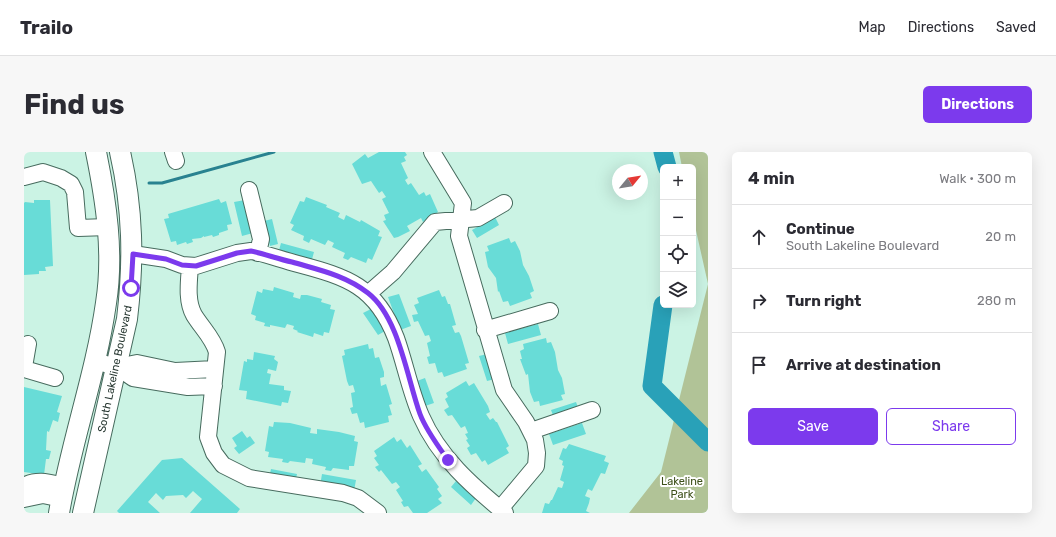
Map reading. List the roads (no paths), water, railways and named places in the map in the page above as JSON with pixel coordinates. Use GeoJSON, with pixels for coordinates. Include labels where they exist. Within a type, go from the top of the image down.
{"type":"FeatureCollection","features":[{"type":"Feature","properties":{"kind":"main road","name":"South Lakeline Boulevard"},"geometry":{"type":"LineString","coordinates":[[65,503],[106,302],[108,227],[103,187],[96,152]]}},
{"type":"Feature","properties":{"kind":"main road","name":"South Lakeline Boulevard"},"geometry":{"type":"LineString","coordinates":[[83,513],[127,319],[133,254],[130,213],[120,152]]}},
{"type":"Feature","properties":{"kind":"lane"},"geometry":{"type":"LineString","coordinates":[[133,254],[166,259],[182,265],[196,266],[237,253],[251,251],[258,252],[334,274],[369,293],[389,321],[406,366],[420,415],[431,434],[448,460],[463,477],[502,511],[536,466],[537,453],[535,440],[526,422],[504,390],[485,330],[459,236],[463,203],[432,152]]}},
{"type":"Feature","properties":{"kind":"lane"},"geometry":{"type":"LineString","coordinates":[[24,177],[43,172],[61,178],[71,184],[75,192],[78,228],[108,227]]}},
{"type":"Feature","properties":{"kind":"lane"},"geometry":{"type":"LineString","coordinates":[[249,190],[261,239],[258,252]]}},
{"type":"Feature","properties":{"kind":"lane"},"geometry":{"type":"LineString","coordinates":[[369,293],[393,272],[435,222],[478,218],[504,203]]}},
{"type":"Feature","properties":{"kind":"lane"},"geometry":{"type":"LineString","coordinates":[[190,266],[190,302],[193,314],[214,341],[218,352],[208,437],[214,453],[223,465],[249,478],[343,493],[358,498],[378,513]]}},
{"type":"Feature","properties":{"kind":"lane"},"geometry":{"type":"LineString","coordinates":[[485,330],[550,310]]}},
{"type":"Feature","properties":{"kind":"lane"},"geometry":{"type":"LineString","coordinates":[[28,344],[24,368],[56,378]]}},
{"type":"Feature","properties":{"kind":"lane"},"geometry":{"type":"LineString","coordinates":[[94,361],[117,367],[133,378],[161,384],[188,387],[214,386]]}},
{"type":"Feature","properties":{"kind":"lane"},"geometry":{"type":"LineString","coordinates":[[117,367],[137,363],[175,371],[215,369]]}},
{"type":"Feature","properties":{"kind":"lane"},"geometry":{"type":"LineString","coordinates":[[531,431],[592,410]]}},
{"type":"Feature","properties":{"kind":"lane"},"geometry":{"type":"LineString","coordinates":[[24,486],[33,482],[48,482],[65,503]]}},
{"type":"Feature","properties":{"kind":"lane"},"geometry":{"type":"LineString","coordinates":[[24,499],[43,496],[65,503]]}},
{"type":"Feature","properties":{"kind":"waterway"},"geometry":{"type":"LineString","coordinates":[[149,183],[162,183],[274,152]]}},
{"type":"Feature","properties":{"kind":"waterway"},"geometry":{"type":"LineString","coordinates":[[663,152],[666,164]]}},
{"type":"Feature","properties":{"kind":"waterway"},"geometry":{"type":"LineString","coordinates":[[663,308],[652,386],[708,442]]}},
{"type":"Feature","properties":{"kind":"park label","name":"Lakeline Park"},"geometry":{"type":"Point","coordinates":[682,487]}}]}
